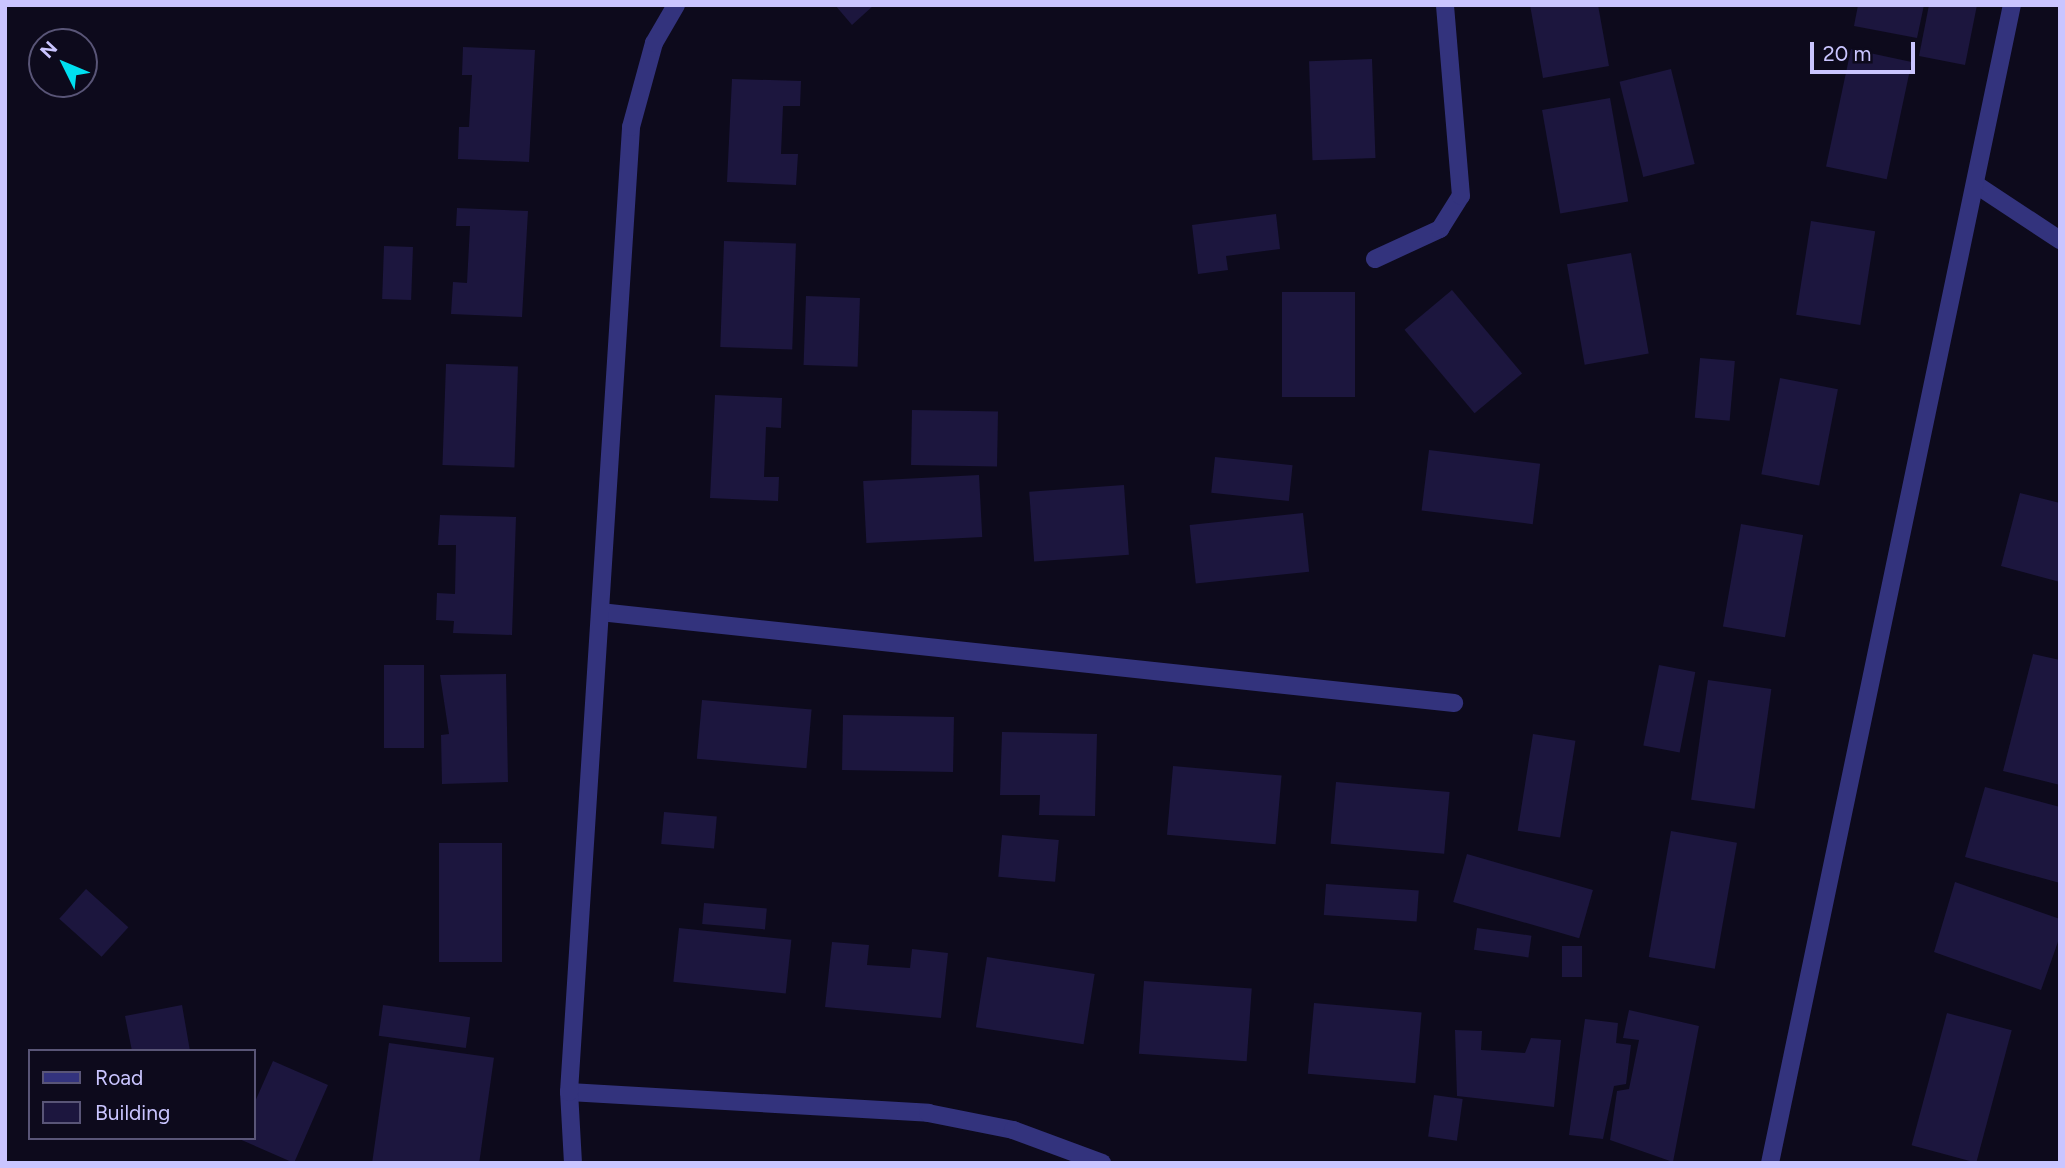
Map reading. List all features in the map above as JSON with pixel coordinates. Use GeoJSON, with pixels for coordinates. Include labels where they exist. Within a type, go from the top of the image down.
{"type":"FeatureCollection","features":[{"type":"Feature","properties":{"kind":"street"},"geometry":{"type":"LineString","coordinates":[[573,1163],[569,1093],[631,127],[654,43],[676,5]]}},
{"type":"Feature","properties":{"kind":"street"},"geometry":{"type":"LineString","coordinates":[[1375,260],[1440,229],[1461,196],[1462,151],[1446,5]]}},
{"type":"Feature","properties":{"kind":"street"},"geometry":{"type":"LineString","coordinates":[[1770,1163],[1978,186],[2012,5]]}},
{"type":"Feature","properties":{"kind":"street"},"geometry":{"type":"LineString","coordinates":[[1978,186],[2060,240]]}},
{"type":"Feature","properties":{"kind":"street"},"geometry":{"type":"LineString","coordinates":[[600,612],[1454,703]]}},
{"type":"Feature","properties":{"kind":"street"},"geometry":{"type":"LineString","coordinates":[[569,1093],[929,1113],[1013,1130],[1102,1163]]}},
{"type":"Feature","properties":{"kind":"building"},"geometry":{"type":"Polygon","coordinates":[[[835,5],[874,5],[852,25],[835,5]]]}},
{"type":"Feature","properties":{"kind":"building"},"geometry":{"type":"Polygon","coordinates":[[[1530,5],[1598,5],[1609,66],[1543,78],[1530,5]]]}},
{"type":"Feature","properties":{"kind":"building"},"geometry":{"type":"Polygon","coordinates":[[[1858,5],[1924,5],[1917,38],[1854,26],[1858,5]]]}},
{"type":"Feature","properties":{"kind":"building"},"geometry":{"type":"Polygon","coordinates":[[[1929,5],[1977,5],[1965,65],[1919,56],[1929,5]]]}},
{"type":"Feature","properties":{"kind":"building"},"geometry":{"type":"Polygon","coordinates":[[[463,47],[535,50],[529,162],[458,159],[459,127],[469,127],[472,75],[462,75],[463,47]]]}},
{"type":"Feature","properties":{"kind":"building"},"geometry":{"type":"Polygon","coordinates":[[[1851,49],[1912,62],[1887,179],[1826,166],[1851,49]]]}},
{"type":"Feature","properties":{"kind":"building"},"geometry":{"type":"Polygon","coordinates":[[[1372,59],[1375,158],[1312,160],[1309,61],[1372,59]]]}},
{"type":"Feature","properties":{"kind":"building"},"geometry":{"type":"Polygon","coordinates":[[[1671,69],[1695,164],[1643,177],[1620,82],[1671,69]]]}},
{"type":"Feature","properties":{"kind":"building"},"geometry":{"type":"Polygon","coordinates":[[[732,79],[801,81],[800,106],[783,106],[781,154],[798,154],[796,185],[727,182],[732,79]]]}},
{"type":"Feature","properties":{"kind":"building"},"geometry":{"type":"Polygon","coordinates":[[[1610,98],[1628,201],[1560,213],[1542,110],[1610,98]]]}},
{"type":"Feature","properties":{"kind":"building"},"geometry":{"type":"Polygon","coordinates":[[[457,208],[528,211],[522,317],[451,314],[453,282],[467,283],[470,226],[456,226],[457,208]]]}},
{"type":"Feature","properties":{"kind":"building"},"geometry":{"type":"Polygon","coordinates":[[[1276,214],[1280,249],[1226,256],[1228,270],[1198,274],[1192,225],[1276,214]]]}},
{"type":"Feature","properties":{"kind":"building"},"geometry":{"type":"Polygon","coordinates":[[[1811,221],[1875,231],[1860,325],[1796,315],[1811,221]]]}},
{"type":"Feature","properties":{"kind":"building"},"geometry":{"type":"Polygon","coordinates":[[[724,241],[796,244],[792,349],[720,347],[724,241]]]}},
{"type":"Feature","properties":{"kind":"building"},"geometry":{"type":"Polygon","coordinates":[[[384,246],[413,247],[411,300],[382,299],[384,246]]]}},
{"type":"Feature","properties":{"kind":"building"},"geometry":{"type":"Polygon","coordinates":[[[1631,253],[1649,353],[1585,365],[1567,264],[1631,253]]]}},
{"type":"Feature","properties":{"kind":"building"},"geometry":{"type":"Polygon","coordinates":[[[1452,290],[1522,373],[1475,413],[1405,330],[1452,290]]]}},
{"type":"Feature","properties":{"kind":"building"},"geometry":{"type":"Polygon","coordinates":[[[1282,292],[1355,292],[1355,397],[1282,397],[1282,292]]]}},
{"type":"Feature","properties":{"kind":"building"},"geometry":{"type":"Polygon","coordinates":[[[806,296],[860,298],[858,367],[804,365],[806,296]]]}},
{"type":"Feature","properties":{"kind":"building"},"geometry":{"type":"Polygon","coordinates":[[[1700,358],[1735,361],[1730,421],[1695,418],[1700,358]]]}},
{"type":"Feature","properties":{"kind":"building"},"geometry":{"type":"Polygon","coordinates":[[[446,364],[518,367],[514,467],[442,465],[446,364]]]}},
{"type":"Feature","properties":{"kind":"building"},"geometry":{"type":"Polygon","coordinates":[[[1780,378],[1838,389],[1819,485],[1761,474],[1780,378]]]}},
{"type":"Feature","properties":{"kind":"building"},"geometry":{"type":"Polygon","coordinates":[[[715,395],[782,398],[781,428],[766,427],[764,477],[779,477],[778,501],[710,498],[715,395]]]}},
{"type":"Feature","properties":{"kind":"building"},"geometry":{"type":"Polygon","coordinates":[[[912,410],[998,412],[997,466],[911,465],[912,410]]]}},
{"type":"Feature","properties":{"kind":"building"},"geometry":{"type":"Polygon","coordinates":[[[1429,450],[1540,464],[1533,524],[1422,511],[1429,450]]]}},
{"type":"Feature","properties":{"kind":"building"},"geometry":{"type":"Polygon","coordinates":[[[1215,457],[1293,465],[1289,501],[1211,493],[1215,457]]]}},
{"type":"Feature","properties":{"kind":"building"},"geometry":{"type":"Polygon","coordinates":[[[979,475],[982,537],[866,543],[863,481],[979,475]]]}},
{"type":"Feature","properties":{"kind":"building"},"geometry":{"type":"Polygon","coordinates":[[[1124,485],[1129,555],[1034,561],[1029,492],[1124,485]]]}},
{"type":"Feature","properties":{"kind":"building"},"geometry":{"type":"Polygon","coordinates":[[[2020,493],[2060,503],[2060,582],[2001,566],[2020,493]]]}},
{"type":"Feature","properties":{"kind":"building"},"geometry":{"type":"Polygon","coordinates":[[[1303,513],[1309,572],[1196,584],[1190,525],[1303,513]]]}},
{"type":"Feature","properties":{"kind":"building"},"geometry":{"type":"Polygon","coordinates":[[[440,515],[516,517],[512,635],[453,633],[454,621],[436,620],[437,593],[455,594],[456,545],[438,545],[440,515]]]}},
{"type":"Feature","properties":{"kind":"building"},"geometry":{"type":"Polygon","coordinates":[[[1741,524],[1803,535],[1785,637],[1723,626],[1741,524]]]}},
{"type":"Feature","properties":{"kind":"building"},"geometry":{"type":"Polygon","coordinates":[[[2033,654],[2060,660],[2060,785],[2003,771],[2033,654]]]}},
{"type":"Feature","properties":{"kind":"building"},"geometry":{"type":"Polygon","coordinates":[[[384,665],[424,665],[424,748],[384,748],[384,665]]]}},
{"type":"Feature","properties":{"kind":"building"},"geometry":{"type":"Polygon","coordinates":[[[1659,665],[1695,672],[1680,753],[1643,745],[1659,665]]]}},
{"type":"Feature","properties":{"kind":"building"},"geometry":{"type":"Polygon","coordinates":[[[506,674],[508,782],[442,784],[441,735],[449,734],[440,675],[506,674]]]}},
{"type":"Feature","properties":{"kind":"building"},"geometry":{"type":"Polygon","coordinates":[[[1708,680],[1771,689],[1755,809],[1691,800],[1708,680]]]}},
{"type":"Feature","properties":{"kind":"building"},"geometry":{"type":"Polygon","coordinates":[[[702,700],[812,710],[806,768],[697,759],[702,700]]]}},
{"type":"Feature","properties":{"kind":"building"},"geometry":{"type":"Polygon","coordinates":[[[843,715],[954,717],[953,772],[842,770],[843,715]]]}},
{"type":"Feature","properties":{"kind":"building"},"geometry":{"type":"Polygon","coordinates":[[[1002,732],[1097,734],[1095,816],[1039,815],[1040,795],[1000,795],[1002,732]]]}},
{"type":"Feature","properties":{"kind":"building"},"geometry":{"type":"Polygon","coordinates":[[[1533,734],[1575,741],[1560,838],[1518,831],[1533,734]]]}},
{"type":"Feature","properties":{"kind":"building"},"geometry":{"type":"Polygon","coordinates":[[[1173,766],[1282,775],[1276,844],[1167,835],[1173,766]]]}},
{"type":"Feature","properties":{"kind":"building"},"geometry":{"type":"Polygon","coordinates":[[[1336,782],[1450,792],[1444,854],[1331,844],[1336,782]]]}},
{"type":"Feature","properties":{"kind":"building"},"geometry":{"type":"Polygon","coordinates":[[[1985,787],[2060,807],[2060,883],[1965,857],[1985,787]]]}},
{"type":"Feature","properties":{"kind":"building"},"geometry":{"type":"Polygon","coordinates":[[[664,812],[717,817],[714,848],[661,844],[664,812]]]}},
{"type":"Feature","properties":{"kind":"building"},"geometry":{"type":"Polygon","coordinates":[[[1671,831],[1737,843],[1715,969],[1649,957],[1671,831]]]}},
{"type":"Feature","properties":{"kind":"building"},"geometry":{"type":"Polygon","coordinates":[[[1002,835],[1059,840],[1055,882],[998,877],[1002,835]]]}},
{"type":"Feature","properties":{"kind":"building"},"geometry":{"type":"Polygon","coordinates":[[[439,843],[502,843],[502,962],[439,962],[439,843]]]}},
{"type":"Feature","properties":{"kind":"building"},"geometry":{"type":"Polygon","coordinates":[[[1467,854],[1593,890],[1579,938],[1453,902],[1467,854]]]}},
{"type":"Feature","properties":{"kind":"building"},"geometry":{"type":"Polygon","coordinates":[[[1955,882],[2060,919],[2060,936],[2041,990],[1934,952],[1955,882]]]}},
{"type":"Feature","properties":{"kind":"building"},"geometry":{"type":"Polygon","coordinates":[[[1326,884],[1419,890],[1417,921],[1324,915],[1326,884]]]}},
{"type":"Feature","properties":{"kind":"building"},"geometry":{"type":"Polygon","coordinates":[[[86,889],[128,927],[102,957],[59,919],[86,889]]]}},
{"type":"Feature","properties":{"kind":"building"},"geometry":{"type":"Polygon","coordinates":[[[704,903],[767,908],[765,929],[702,924],[704,903]]]}},
{"type":"Feature","properties":{"kind":"building"},"geometry":{"type":"Polygon","coordinates":[[[679,928],[791,940],[786,994],[673,982],[679,928]]]}},
{"type":"Feature","properties":{"kind":"building"},"geometry":{"type":"Polygon","coordinates":[[[1477,928],[1531,936],[1528,957],[1474,950],[1477,928]]]}},
{"type":"Feature","properties":{"kind":"building"},"geometry":{"type":"Polygon","coordinates":[[[832,942],[869,945],[867,965],[910,968],[912,949],[948,953],[941,1018],[825,1007],[832,942]]]}},
{"type":"Feature","properties":{"kind":"building"},"geometry":{"type":"Polygon","coordinates":[[[1562,946],[1582,946],[1582,977],[1562,977],[1562,946]]]}},
{"type":"Feature","properties":{"kind":"building"},"geometry":{"type":"Polygon","coordinates":[[[987,957],[1095,974],[1084,1044],[976,1027],[987,957]]]}},
{"type":"Feature","properties":{"kind":"building"},"geometry":{"type":"Polygon","coordinates":[[[1144,981],[1252,989],[1247,1061],[1139,1054],[1144,981]]]}},
{"type":"Feature","properties":{"kind":"building"},"geometry":{"type":"Polygon","coordinates":[[[1314,1003],[1422,1012],[1415,1083],[1308,1074],[1314,1003]]]}},
{"type":"Feature","properties":{"kind":"building"},"geometry":{"type":"Polygon","coordinates":[[[182,1005],[190,1049],[132,1049],[125,1016],[182,1005]]]}},
{"type":"Feature","properties":{"kind":"building"},"geometry":{"type":"Polygon","coordinates":[[[383,1005],[470,1017],[466,1048],[379,1036],[383,1005]]]}},
{"type":"Feature","properties":{"kind":"building"},"geometry":{"type":"Polygon","coordinates":[[[1629,1010],[1699,1026],[1673,1162],[1610,1140],[1617,1091],[1629,1089],[1639,1040],[1623,1038],[1629,1010]]]}},
{"type":"Feature","properties":{"kind":"building"},"geometry":{"type":"Polygon","coordinates":[[[1947,1013],[2012,1030],[1976,1163],[1912,1145],[1947,1013]]]}},
{"type":"Feature","properties":{"kind":"building"},"geometry":{"type":"Polygon","coordinates":[[[1585,1019],[1618,1023],[1616,1043],[1631,1045],[1626,1084],[1614,1086],[1603,1139],[1569,1135],[1585,1019]]]}},
{"type":"Feature","properties":{"kind":"building"},"geometry":{"type":"Polygon","coordinates":[[[1455,1030],[1482,1031],[1481,1050],[1525,1053],[1531,1038],[1561,1040],[1554,1107],[1457,1096],[1455,1030]]]}},
{"type":"Feature","properties":{"kind":"building"},"geometry":{"type":"Polygon","coordinates":[[[389,1043],[494,1058],[479,1163],[372,1163],[389,1043]]]}},
{"type":"Feature","properties":{"kind":"building"},"geometry":{"type":"Polygon","coordinates":[[[273,1061],[328,1085],[294,1163],[242,1140],[256,1140],[256,1099],[273,1061]]]}},
{"type":"Feature","properties":{"kind":"building"},"geometry":{"type":"Polygon","coordinates":[[[1434,1095],[1463,1099],[1457,1141],[1428,1137],[1434,1095]]]}}]}
